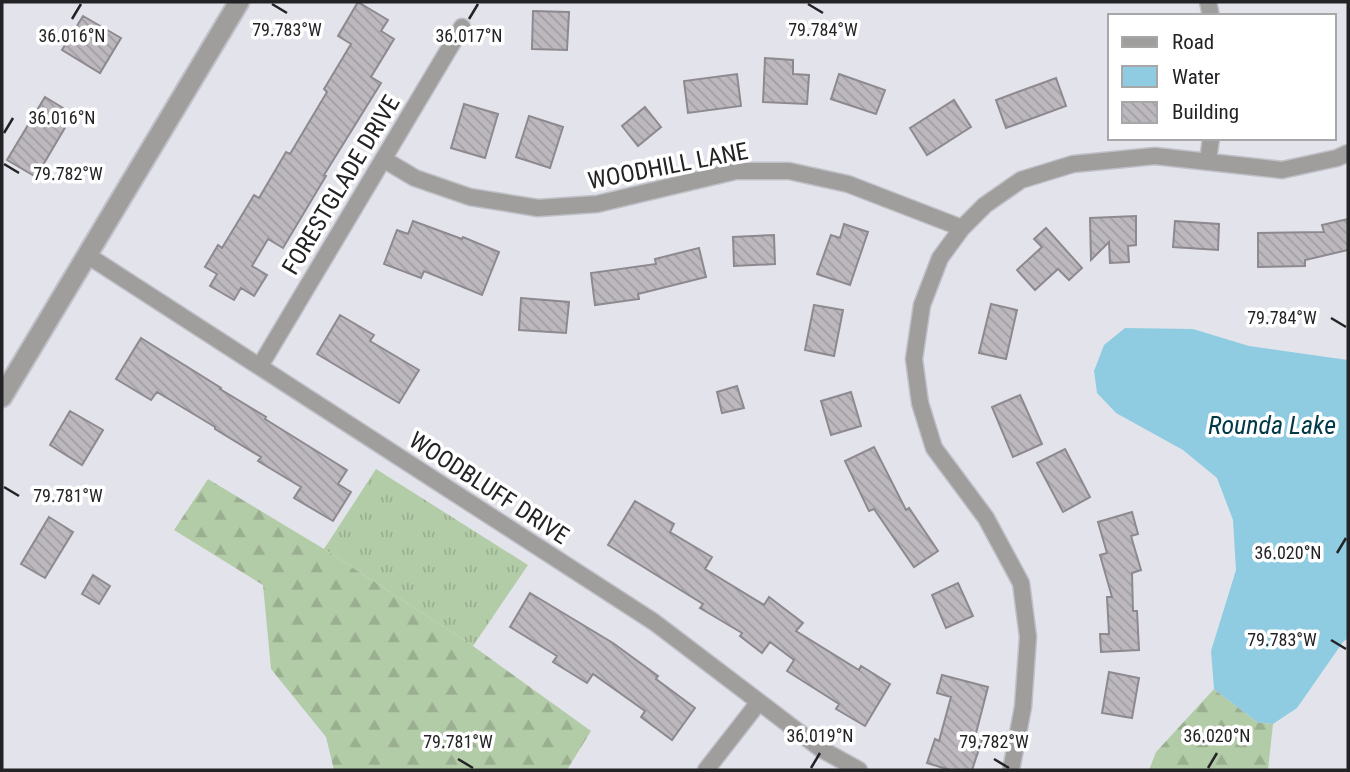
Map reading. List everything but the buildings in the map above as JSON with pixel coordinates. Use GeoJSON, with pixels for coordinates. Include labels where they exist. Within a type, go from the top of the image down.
{"type":"FeatureCollection","features":[{"type":"Feature","properties":{"kind":"street"},"geometry":{"type":"LineString","coordinates":[[2,397],[239,2]]}},
{"type":"Feature","properties":{"kind":"street","name":"FORESTGLADE DRIVE"},"geometry":{"type":"LineString","coordinates":[[260,366],[461,27]]}},
{"type":"Feature","properties":{"kind":"street"},"geometry":{"type":"LineString","coordinates":[[1208,161],[1212,140]]}},
{"type":"Feature","properties":{"kind":"street"},"geometry":{"type":"LineString","coordinates":[[1011,770],[1023,707],[1028,637],[1021,583],[986,518],[934,448],[920,403],[914,359],[922,305],[940,258],[962,228],[985,205],[1021,180],[1073,164],[1155,156],[1282,170],[1348,153]]}},
{"type":"Feature","properties":{"kind":"street","name":"WOODHILL LANE"},"geometry":{"type":"LineString","coordinates":[[383,159],[415,178],[470,197],[538,208],[597,204],[736,171],[789,171],[848,184],[962,228]]}},
{"type":"Feature","properties":{"kind":"street","name":"WOODBLUFF DRIVE"},"geometry":{"type":"LineString","coordinates":[[88,255],[654,622],[821,748],[859,770]]}},
{"type":"Feature","properties":{"kind":"street"},"geometry":{"type":"LineString","coordinates":[[706,770],[759,702]]}},
{"type":"Feature","properties":{"kind":"green space"},"geometry":{"type":"Polygon","coordinates":[[[376,469],[528,565],[473,646],[324,549],[376,469]]]}},
{"type":"Feature","properties":{"kind":"green space"},"geometry":{"type":"Polygon","coordinates":[[[208,479],[324,549],[473,646],[591,731],[567,770],[334,770],[326,737],[271,669],[263,585],[174,530],[208,479]]]}},
{"type":"Feature","properties":{"kind":"green space"},"geometry":{"type":"Polygon","coordinates":[[[1214,689],[1257,722],[1273,724],[1268,770],[1149,770],[1156,752],[1214,689]]]}},
{"type":"Feature","properties":{"kind":"water","name":"Rounda Lake"},"geometry":{"type":"Polygon","coordinates":[[[1125,328],[1193,329],[1249,346],[1348,360],[1348,638],[1297,708],[1273,724],[1257,722],[1214,689],[1211,651],[1236,570],[1233,520],[1217,478],[1183,450],[1116,413],[1097,393],[1094,371],[1104,345],[1125,328]]]}}]}
